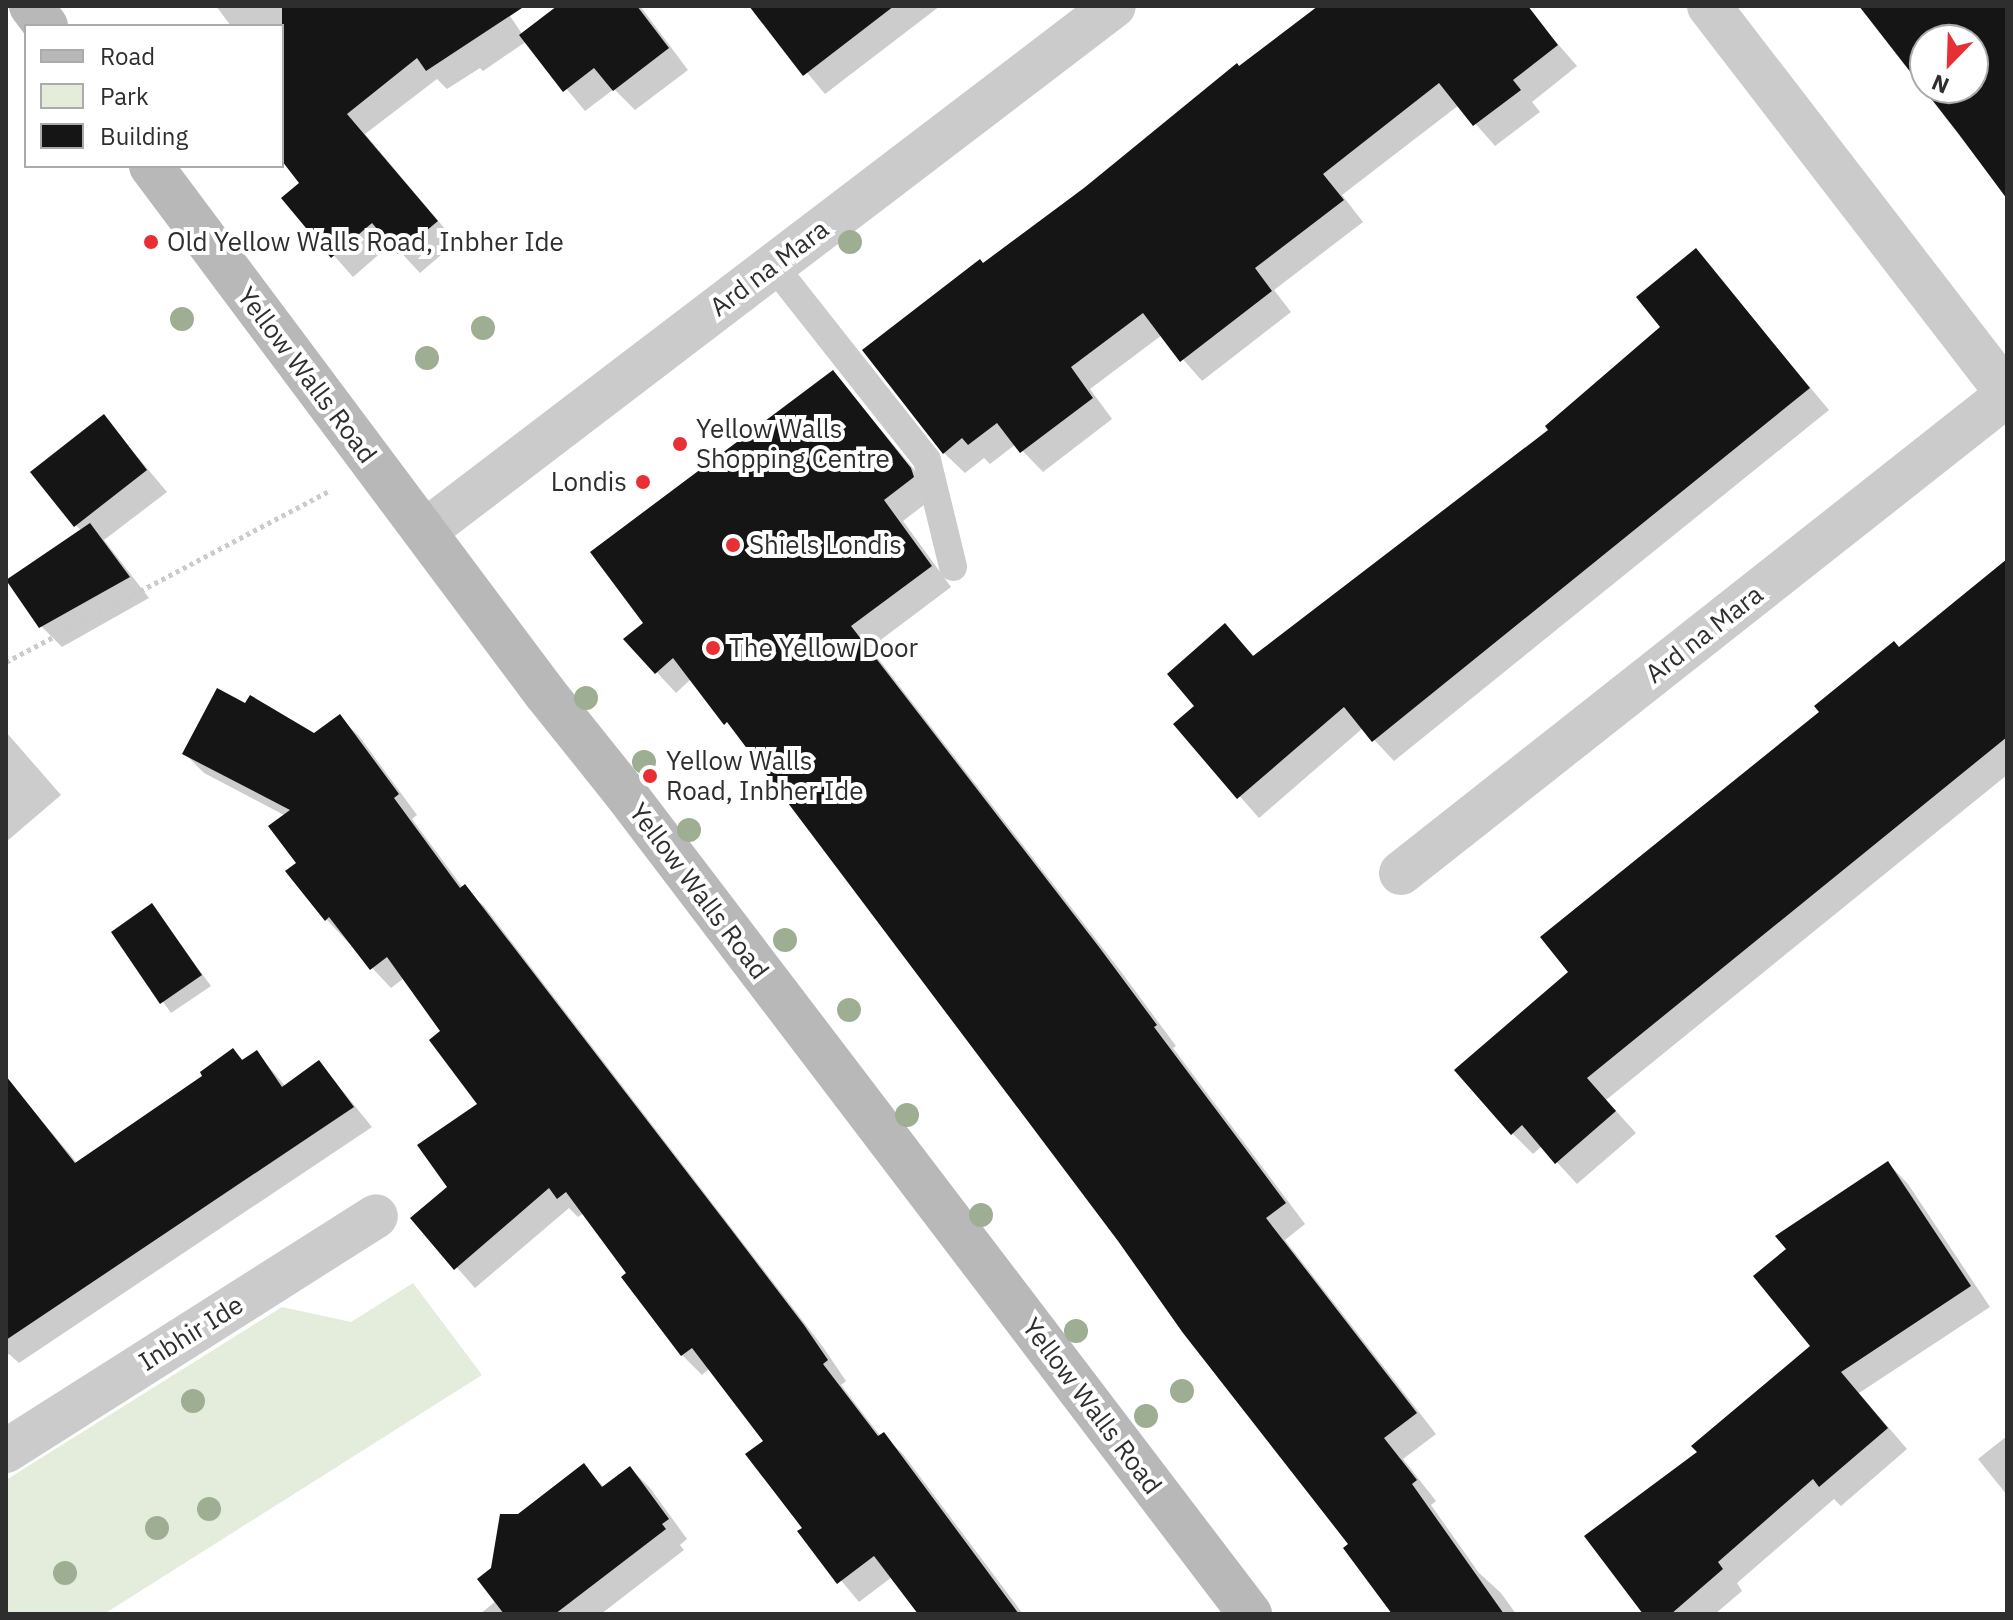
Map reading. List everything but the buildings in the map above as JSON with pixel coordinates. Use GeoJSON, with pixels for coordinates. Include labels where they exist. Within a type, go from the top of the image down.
{"type":"FeatureCollection","features":[{"type":"Feature","properties":{"kind":"street"},"geometry":{"type":"LineString","coordinates":[[31,6],[44,24]]}},
{"type":"Feature","properties":{"kind":"street","name":"Ard na Mara"},"geometry":{"type":"LineString","coordinates":[[425,531],[1114,6]]}},
{"type":"Feature","properties":{"kind":"street","name":"Ard na Mara"},"geometry":{"type":"LineString","coordinates":[[1401,873],[2007,394],[1709,6]]}},
{"type":"Feature","properties":{"kind":"street","name":"Yellow Walls Road"},"geometry":{"type":"LineString","coordinates":[[152,168],[545,693],[625,793],[1250,1614]]}},
{"type":"Feature","properties":{"kind":"street","name":"Inbhir Ide"},"geometry":{"type":"LineString","coordinates":[[6,1451],[376,1216]]}},
{"type":"Feature","properties":{"kind":"lane"},"geometry":{"type":"LineString","coordinates":[[773,265],[927,460],[953,567]]}},
{"type":"Feature","properties":{"kind":"path"},"geometry":{"type":"LineString","coordinates":[[6,662],[376,467]]}},
{"type":"Feature","properties":{"kind":"green space"},"geometry":{"type":"Polygon","coordinates":[[[413,1283],[482,1375],[104,1614],[6,1614],[6,1480],[282,1307],[351,1322],[413,1283]]]}},
{"type":"Feature","properties":{"kind":"place","name":"Old Yellow Walls Road, Inbher Ide"},"geometry":{"type":"Point","coordinates":[151,242]}},
{"type":"Feature","properties":{"kind":"place","name":"Yellow Walls Shopping Centre"},"geometry":{"type":"Point","coordinates":[680,444]}},
{"type":"Feature","properties":{"kind":"place","name":"Londis"},"geometry":{"type":"Point","coordinates":[643,482]}},
{"type":"Feature","properties":{"kind":"place","name":"Shiels Londis"},"geometry":{"type":"Point","coordinates":[733,545]}},
{"type":"Feature","properties":{"kind":"place","name":"The Yellow Door"},"geometry":{"type":"Point","coordinates":[713,648]}},
{"type":"Feature","properties":{"kind":"place","name":"Yellow Walls Road, Inbher Ide"},"geometry":{"type":"Point","coordinates":[650,776]}}]}
